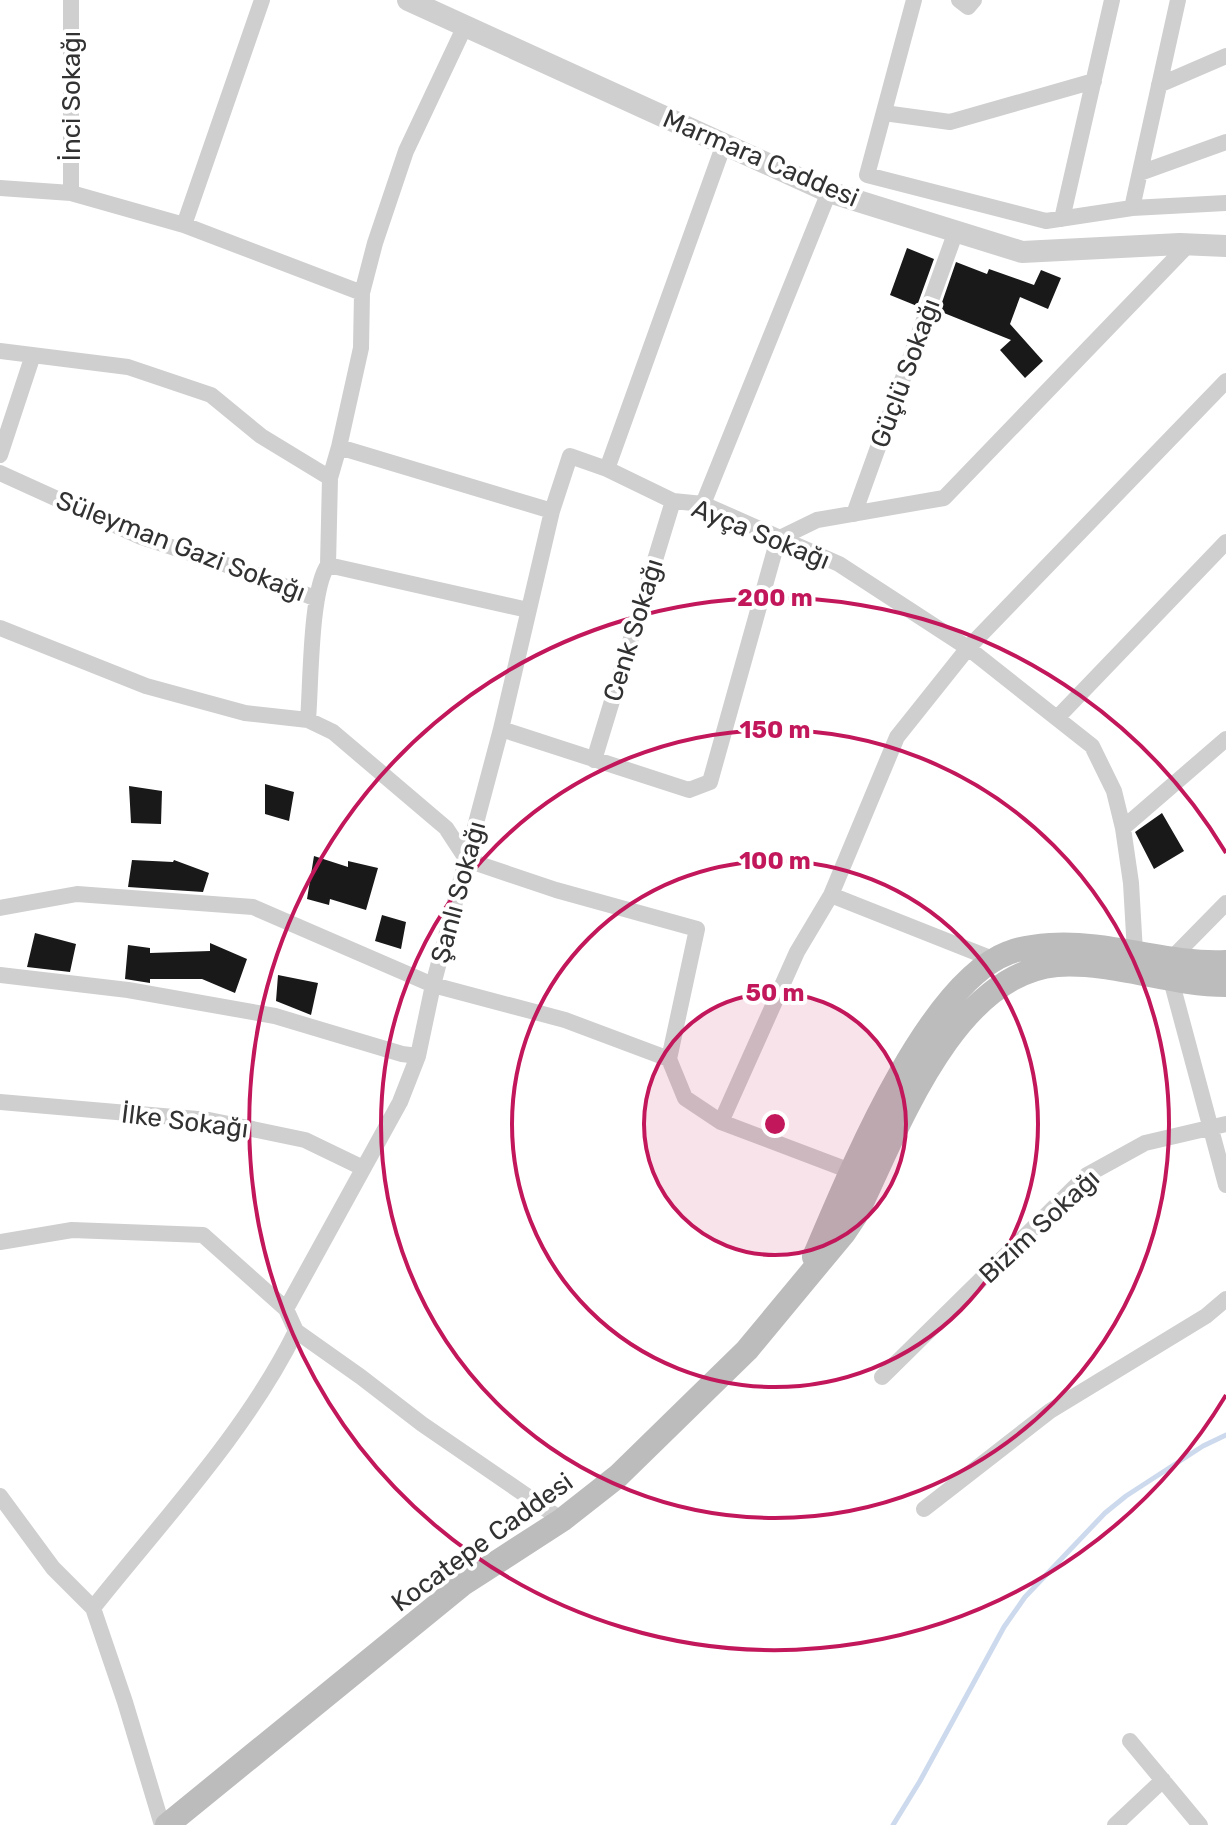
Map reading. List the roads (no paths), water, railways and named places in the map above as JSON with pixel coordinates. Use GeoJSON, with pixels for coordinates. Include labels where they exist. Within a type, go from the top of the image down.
{"type":"FeatureCollection","features":[{"type":"Feature","properties":{"kind":"main road","name":"Kocatepe Caddesi"},"geometry":{"type":"LineString","coordinates":[[164,1825],[463,1584],[562,1520],[618,1476],[713,1386],[747,1350],[844,1233],[912,1051],[963,987],[995,960],[1008,953],[1048,945],[1080,945],[1136,963],[1172,969],[1226,985]]}},
{"type":"Feature","properties":{"kind":"main road"},"geometry":{"type":"LineString","coordinates":[[995,960],[1024,972]]}},
{"type":"Feature","properties":{"kind":"main road","name":"Kocatepe Caddesi"},"geometry":{"type":"LineString","coordinates":[[1172,969],[1226,962]]}},
{"type":"Feature","properties":{"kind":"main road","name":"Kocatepe Caddesi"},"geometry":{"type":"LineString","coordinates":[[863,1177],[949,1037],[981,1001],[1024,972],[1058,965],[1136,963]]}},
{"type":"Feature","properties":{"kind":"street","name":"İnci Sokağı"},"geometry":{"type":"LineString","coordinates":[[71,0],[71,193]]}},
{"type":"Feature","properties":{"kind":"street"},"geometry":{"type":"LineString","coordinates":[[184,225],[262,0]]}},
{"type":"Feature","properties":{"kind":"street","name":"Marmara Caddesi"},"geometry":{"type":"LineString","coordinates":[[408,0],[829,192],[1022,252],[1189,244],[1226,246]]}},
{"type":"Feature","properties":{"kind":"street"},"geometry":{"type":"LineString","coordinates":[[914,0],[867,175],[1046,221],[1132,208],[1226,203]]}},
{"type":"Feature","properties":{"kind":"street"},"geometry":{"type":"LineString","coordinates":[[959,0],[968,7],[974,0]]}},
{"type":"Feature","properties":{"kind":"street"},"geometry":{"type":"LineString","coordinates":[[1062,219],[1112,0]]}},
{"type":"Feature","properties":{"kind":"street"},"geometry":{"type":"LineString","coordinates":[[1132,208],[1178,0]]}},
{"type":"Feature","properties":{"kind":"street"},"geometry":{"type":"LineString","coordinates":[[308,720],[317,599],[328,565],[330,478],[361,348],[362,293],[406,151],[465,26]]}},
{"type":"Feature","properties":{"kind":"street"},"geometry":{"type":"LineString","coordinates":[[1159,85],[1226,56]]}},
{"type":"Feature","properties":{"kind":"street"},"geometry":{"type":"LineString","coordinates":[[884,113],[950,122],[1094,81]]}},
{"type":"Feature","properties":{"kind":"street"},"geometry":{"type":"LineString","coordinates":[[1140,173],[1226,142]]}},
{"type":"Feature","properties":{"kind":"street"},"geometry":{"type":"LineString","coordinates":[[607,469],[724,144]]}},
{"type":"Feature","properties":{"kind":"street","name":"İnci Sokağı"},"geometry":{"type":"LineString","coordinates":[[0,188],[71,193],[184,225],[362,293]]}},
{"type":"Feature","properties":{"kind":"street"},"geometry":{"type":"LineString","coordinates":[[703,504],[829,192]]}},
{"type":"Feature","properties":{"kind":"street","name":"Güçlü Sokağı"},"geometry":{"type":"LineString","coordinates":[[854,514],[956,231]]}},
{"type":"Feature","properties":{"kind":"street"},"geometry":{"type":"LineString","coordinates":[[501,729],[689,790],[710,782],[778,539],[817,520],[944,498],[1189,244]]}},
{"type":"Feature","properties":{"kind":"street"},"geometry":{"type":"LineString","coordinates":[[0,351],[128,367],[211,395],[261,436],[330,478]]}},
{"type":"Feature","properties":{"kind":"street"},"geometry":{"type":"LineString","coordinates":[[0,455],[33,355]]}},
{"type":"Feature","properties":{"kind":"street"},"geometry":{"type":"LineString","coordinates":[[721,1122],[797,952],[831,895],[897,737],[968,648],[1226,381]]}},
{"type":"Feature","properties":{"kind":"street"},"geometry":{"type":"LineString","coordinates":[[339,447],[552,511]]}},
{"type":"Feature","properties":{"kind":"street","name":"Ayça Sokağı"},"geometry":{"type":"LineString","coordinates":[[552,511],[570,456],[607,469],[673,501],[703,504],[839,564],[968,648],[1092,746],[1114,791],[1123,828],[1131,883],[1136,963]]}},
{"type":"Feature","properties":{"kind":"street","name":"Süleyman Gazi Sokağı"},"geometry":{"type":"LineString","coordinates":[[0,473],[141,537],[251,573],[317,599]]}},
{"type":"Feature","properties":{"kind":"street","name":"Cenk Sokağı"},"geometry":{"type":"LineString","coordinates":[[594,760],[673,501]]}},
{"type":"Feature","properties":{"kind":"street","name":"Şanlı Sokağı"},"geometry":{"type":"LineString","coordinates":[[286,1309],[400,1102],[418,1056],[433,985],[501,729],[528,610],[536,589],[552,511]]}},
{"type":"Feature","properties":{"kind":"street"},"geometry":{"type":"LineString","coordinates":[[1057,718],[1226,542]]}},
{"type":"Feature","properties":{"kind":"street"},"geometry":{"type":"LineString","coordinates":[[328,565],[528,610]]}},
{"type":"Feature","properties":{"kind":"street"},"geometry":{"type":"LineString","coordinates":[[0,628],[146,686],[245,713],[308,720],[333,732],[446,828],[467,860],[556,890],[697,929],[669,1059],[685,1098],[721,1122],[863,1177]]}},
{"type":"Feature","properties":{"kind":"street"},"geometry":{"type":"LineString","coordinates":[[1123,828],[1226,739]]}},
{"type":"Feature","properties":{"kind":"street"},"geometry":{"type":"LineString","coordinates":[[0,908],[77,894],[253,907],[433,985],[565,1020],[669,1059]]}},
{"type":"Feature","properties":{"kind":"street"},"geometry":{"type":"LineString","coordinates":[[831,895],[995,960]]}},
{"type":"Feature","properties":{"kind":"street"},"geometry":{"type":"LineString","coordinates":[[1226,903],[1172,969],[1209,1127],[1226,1185]]}},
{"type":"Feature","properties":{"kind":"street"},"geometry":{"type":"LineString","coordinates":[[0,975],[128,990],[275,1016],[418,1056]]}},
{"type":"Feature","properties":{"kind":"street","name":"İlke Sokağı"},"geometry":{"type":"LineString","coordinates":[[0,1102],[209,1120],[305,1140],[363,1168]]}},
{"type":"Feature","properties":{"kind":"street","name":"Bizim Sokağı"},"geometry":{"type":"LineString","coordinates":[[882,1377],[1087,1175],[1145,1143],[1226,1124]]}},
{"type":"Feature","properties":{"kind":"street"},"geometry":{"type":"LineString","coordinates":[[0,1242],[72,1230],[203,1235],[286,1309],[296,1331],[422,1424],[562,1520]]}},
{"type":"Feature","properties":{"kind":"street"},"geometry":{"type":"LineString","coordinates":[[924,1509],[1050,1411],[1206,1316],[1226,1299]]}},
{"type":"Feature","properties":{"kind":"street"},"geometry":{"type":"LineString","coordinates":[[93,1608],[158,1526],[188,1494],[280,1363],[296,1331]]}},
{"type":"Feature","properties":{"kind":"street"},"geometry":{"type":"LineString","coordinates":[[0,1496],[53,1568],[93,1608],[164,1825]]}},
{"type":"Feature","properties":{"kind":"street"},"geometry":{"type":"LineString","coordinates":[[1130,1741],[1200,1825]]}},
{"type":"Feature","properties":{"kind":"street"},"geometry":{"type":"LineString","coordinates":[[1115,1825],[1163,1780]]}},
{"type":"Feature","properties":{"kind":"waterway"},"geometry":{"type":"LineString","coordinates":[[893,1825],[1004,1627],[1025,1597],[1105,1513],[1126,1496],[1203,1446],[1226,1435]]}}]}
